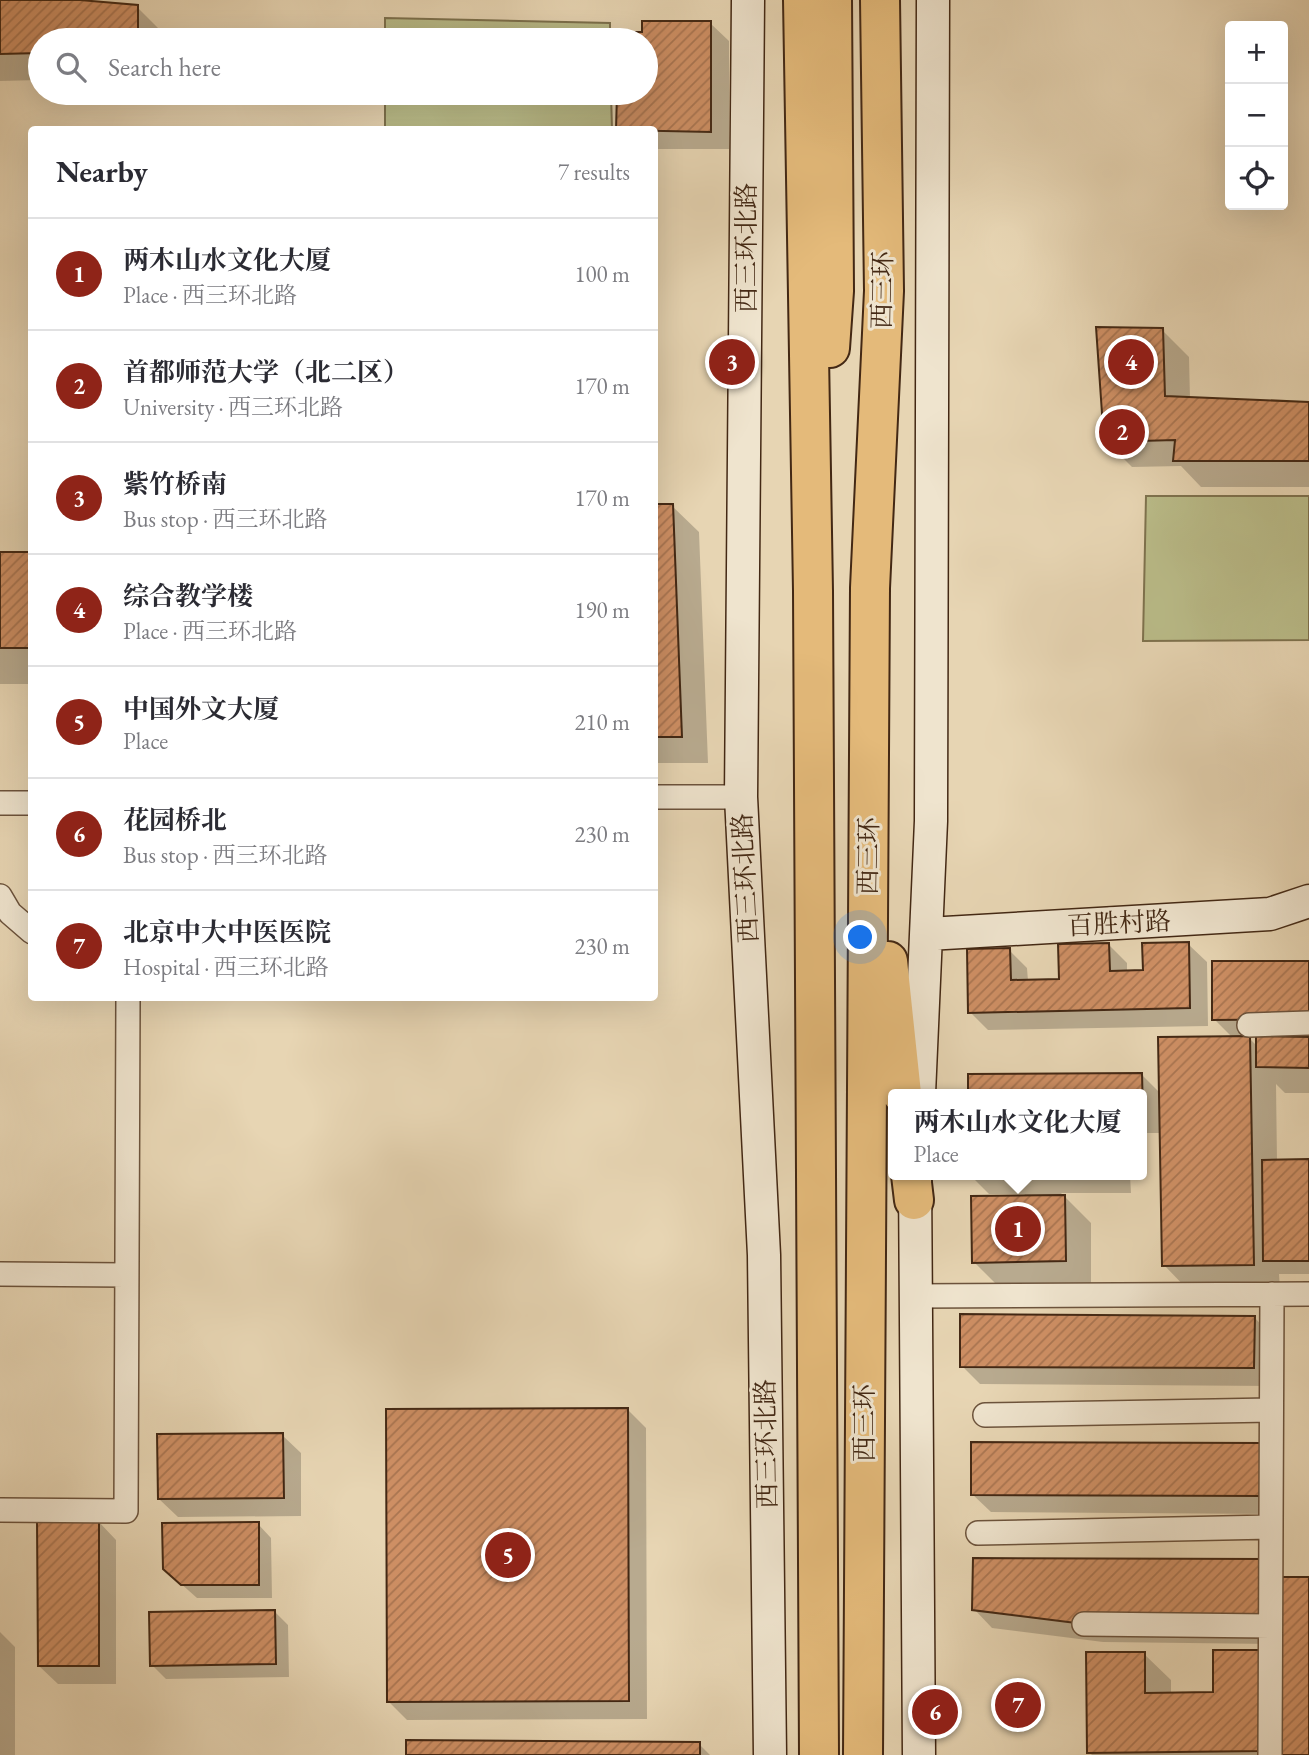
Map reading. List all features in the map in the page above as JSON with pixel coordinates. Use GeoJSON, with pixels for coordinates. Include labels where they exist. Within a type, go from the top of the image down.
{"type":"FeatureCollection","features":[{"type":"Feature","properties":{"kind":"highway","name":"西三环"},"geometry":{"type":"LineString","coordinates":[[803,0],[813,591],[819,1755]]}},
{"type":"Feature","properties":{"kind":"highway"},"geometry":{"type":"LineString","coordinates":[[832,0],[843,291],[870,588]]}},
{"type":"Feature","properties":{"kind":"highway"},"geometry":{"type":"LineString","coordinates":[[813,591],[843,291],[851,0]]}},
{"type":"Feature","properties":{"kind":"highway","name":"西三环"},"geometry":{"type":"LineString","coordinates":[[863,1755],[870,588],[884,291],[880,0]]}},
{"type":"Feature","properties":{"kind":"highway"},"geometry":{"type":"LineString","coordinates":[[882,118],[907,0]]}},
{"type":"Feature","properties":{"kind":"highway"},"geometry":{"type":"LineString","coordinates":[[869,780],[901,1089]]}},
{"type":"Feature","properties":{"kind":"street","name":"西三环北路"},"geometry":{"type":"LineString","coordinates":[[748,0],[741,797],[764,1255],[770,1755]]}},
{"type":"Feature","properties":{"kind":"street"},"geometry":{"type":"LineString","coordinates":[[919,1089],[931,821],[933,0]]}},
{"type":"Feature","properties":{"kind":"street"},"geometry":{"type":"LineString","coordinates":[[658,797],[741,797]]}},
{"type":"Feature","properties":{"kind":"street"},"geometry":{"type":"LineString","coordinates":[[0,803],[28,803]]}},
{"type":"Feature","properties":{"kind":"street"},"geometry":{"type":"LineString","coordinates":[[0,896],[9,913],[28,929]]}},
{"type":"Feature","properties":{"kind":"street","name":"百胜村路"},"geometry":{"type":"LineString","coordinates":[[928,934],[1270,914],[1309,901]]}},
{"type":"Feature","properties":{"kind":"street"},"geometry":{"type":"LineString","coordinates":[[0,1510],[126,1511],[128,1001]]}},
{"type":"Feature","properties":{"kind":"street"},"geometry":{"type":"LineString","coordinates":[[1249,1024],[1309,1024]]}},
{"type":"Feature","properties":{"kind":"street"},"geometry":{"type":"LineString","coordinates":[[913,1183],[919,1755]]}},
{"type":"Feature","properties":{"kind":"street"},"geometry":{"type":"LineString","coordinates":[[0,1274],[125,1275]]}},
{"type":"Feature","properties":{"kind":"street"},"geometry":{"type":"LineString","coordinates":[[1270,1755],[1272,1294]]}},
{"type":"Feature","properties":{"kind":"street"},"geometry":{"type":"LineString","coordinates":[[914,1296],[1309,1294]]}},
{"type":"Feature","properties":{"kind":"street"},"geometry":{"type":"LineString","coordinates":[[985,1415],[1272,1410]]}},
{"type":"Feature","properties":{"kind":"street"},"geometry":{"type":"LineString","coordinates":[[978,1533],[1271,1527]]}},
{"type":"Feature","properties":{"kind":"street"},"geometry":{"type":"LineString","coordinates":[[1084,1624],[1270,1626]]}},
{"type":"Feature","properties":{"kind":"green space"},"geometry":{"type":"Polygon","coordinates":[[[385,18],[610,23],[610,28],[385,28],[385,18]]]}},
{"type":"Feature","properties":{"kind":"green space"},"geometry":{"type":"Polygon","coordinates":[[[385,105],[611,105],[612,126],[385,126],[385,105]]]}},
{"type":"Feature","properties":{"kind":"green space"},"geometry":{"type":"Polygon","coordinates":[[[1146,496],[1309,496],[1309,640],[1143,641],[1146,496]]]}},
{"type":"Feature","properties":{"kind":"building"},"geometry":{"type":"Polygon","coordinates":[[[0,0],[80,0],[138,5],[138,28],[28,28],[28,53],[0,54],[0,0]]]}},
{"type":"Feature","properties":{"kind":"building"},"geometry":{"type":"Polygon","coordinates":[[[642,21],[711,21],[711,132],[658,131],[658,126],[616,126],[617,105],[658,105],[658,28],[642,28],[642,21]]]}},
{"type":"Feature","properties":{"kind":"building"},"geometry":{"type":"Polygon","coordinates":[[[1096,327],[1163,328],[1165,396],[1309,402],[1309,461],[1173,461],[1175,440],[1104,442],[1096,327]]]}},
{"type":"Feature","properties":{"kind":"building"},"geometry":{"type":"Polygon","coordinates":[[[658,504],[673,504],[682,737],[658,737],[658,504]]]}},
{"type":"Feature","properties":{"kind":"building"},"geometry":{"type":"Polygon","coordinates":[[[0,552],[28,552],[28,648],[0,648],[0,552]]]}},
{"type":"Feature","properties":{"kind":"building"},"geometry":{"type":"Polygon","coordinates":[[[1189,942],[1190,1008],[968,1013],[967,949],[1010,948],[1011,980],[1059,979],[1058,944],[1109,943],[1110,971],[1143,970],[1142,943],[1189,942]]]}},
{"type":"Feature","properties":{"kind":"building"},"geometry":{"type":"Polygon","coordinates":[[[1212,961],[1309,961],[1309,1019],[1212,1020],[1212,961]]]}},
{"type":"Feature","properties":{"kind":"building"},"geometry":{"type":"Polygon","coordinates":[[[1250,1036],[1254,1265],[1162,1266],[1158,1037],[1250,1036]]]}},
{"type":"Feature","properties":{"kind":"building"},"geometry":{"type":"Polygon","coordinates":[[[1256,1036],[1309,1037],[1309,1068],[1256,1067],[1256,1036]]]}},
{"type":"Feature","properties":{"kind":"building"},"geometry":{"type":"Polygon","coordinates":[[[1142,1073],[1142,1089],[968,1089],[968,1074],[1142,1073]]]}},
{"type":"Feature","properties":{"kind":"building"},"geometry":{"type":"Polygon","coordinates":[[[1309,1159],[1309,1261],[1263,1261],[1262,1160],[1309,1159]]]}},
{"type":"Feature","properties":{"kind":"building"},"geometry":{"type":"Polygon","coordinates":[[[1065,1195],[1066,1261],[972,1263],[971,1196],[1065,1195]]]}},
{"type":"Feature","properties":{"kind":"building"},"geometry":{"type":"Polygon","coordinates":[[[960,1314],[1255,1316],[1254,1368],[960,1367],[960,1314]]]}},
{"type":"Feature","properties":{"kind":"building"},"geometry":{"type":"Polygon","coordinates":[[[628,1408],[629,1701],[387,1702],[386,1409],[628,1408]]]}},
{"type":"Feature","properties":{"kind":"building"},"geometry":{"type":"Polygon","coordinates":[[[283,1433],[284,1498],[158,1499],[157,1434],[283,1433]]]}},
{"type":"Feature","properties":{"kind":"building"},"geometry":{"type":"Polygon","coordinates":[[[971,1442],[1265,1443],[1265,1496],[971,1495],[971,1442]]]}},
{"type":"Feature","properties":{"kind":"building"},"geometry":{"type":"Polygon","coordinates":[[[37,1520],[99,1520],[99,1666],[38,1666],[37,1520]]]}},
{"type":"Feature","properties":{"kind":"building"},"geometry":{"type":"Polygon","coordinates":[[[259,1522],[259,1585],[181,1585],[163,1569],[162,1523],[259,1522]]]}},
{"type":"Feature","properties":{"kind":"building"},"geometry":{"type":"Polygon","coordinates":[[[973,1558],[1267,1559],[1270,1626],[1084,1624],[972,1610],[973,1558]]]}},
{"type":"Feature","properties":{"kind":"building"},"geometry":{"type":"Polygon","coordinates":[[[1276,1577],[1309,1577],[1309,1755],[1279,1755],[1276,1577]]]}},
{"type":"Feature","properties":{"kind":"building"},"geometry":{"type":"Polygon","coordinates":[[[275,1610],[276,1664],[150,1666],[149,1612],[275,1610]]]}},
{"type":"Feature","properties":{"kind":"building"},"geometry":{"type":"Polygon","coordinates":[[[1213,1650],[1262,1650],[1263,1751],[1087,1753],[1086,1652],[1145,1652],[1145,1693],[1213,1692],[1213,1650]]]}},
{"type":"Feature","properties":{"kind":"building"},"geometry":{"type":"Polygon","coordinates":[[[406,1740],[700,1742],[700,1755],[406,1755],[406,1740]]]}},
{"type":"Feature","properties":{"kind":"place","name":"紫竹桥南"},"geometry":{"type":"Point","coordinates":[732,362]}},
{"type":"Feature","properties":{"kind":"place","name":"综合教学楼"},"geometry":{"type":"Point","coordinates":[1131,362]}},
{"type":"Feature","properties":{"kind":"place","name":"首都师范大学（北二区）"},"geometry":{"type":"Point","coordinates":[1122,432]}},
{"type":"Feature","properties":{"kind":"place","name":"两木山水文化大厦"},"geometry":{"type":"Point","coordinates":[1018,1229]}},
{"type":"Feature","properties":{"kind":"place","name":"中国外文大厦"},"geometry":{"type":"Point","coordinates":[508,1555]}},
{"type":"Feature","properties":{"kind":"place","name":"北京中大中医医院"},"geometry":{"type":"Point","coordinates":[1018,1705]}},
{"type":"Feature","properties":{"kind":"place","name":"花园桥北"},"geometry":{"type":"Point","coordinates":[935,1712]}}]}
